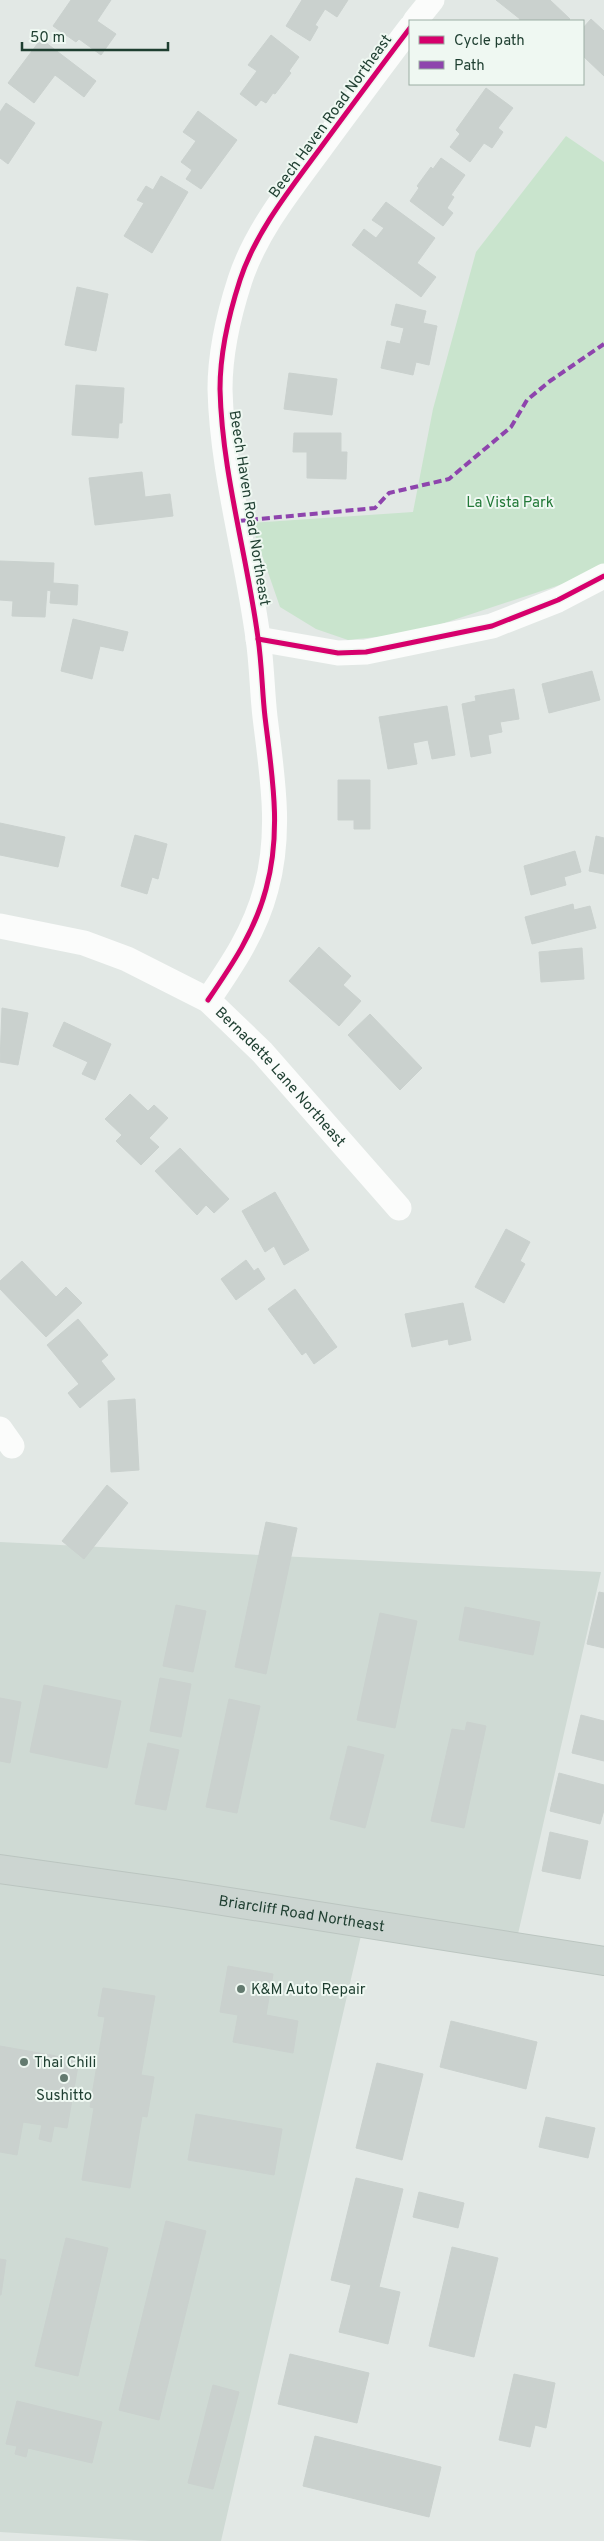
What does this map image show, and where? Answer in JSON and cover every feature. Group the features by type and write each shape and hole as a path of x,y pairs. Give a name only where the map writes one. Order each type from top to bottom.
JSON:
{"main road":[{"name":"Briarcliff Road Northeast","path":"0,1869 172,1893 604,1961"}],"street":[{"path":"417,20 432,0"},
{"name":"Beech Haven Road Northeast","path":"208,1000 240,954 256,922 273,856 276,820 258,639 227,456 220,390 221,365 234,305 249,258 273,214 409,29"},
{"path":"258,639 338,653 366,652 492,626 558,600 604,576"},
{"name":"Bernadette Lane Northeast","path":"0,926 84,943 120,956 208,1000 262,1052 399,1208"}],"shaded area":[{"path":"0,1542 601,1572 515,1947 363,1927 221,2541 151,2541 0,2532"}],"green space":[{"name":"La Vista Park","path":"566,136 604,162 604,567 590,575 414,633 348,640 316,629 280,607 251,523 413,512 433,409 476,252"}],"building":[{"path":"71,0 111,0 97,21 116,34 101,55 79,39 76,42 53,26"},
{"path":"302,0 348,0 337,17 325,9 315,25 318,27 310,41 286,26"},
{"path":"496,0 550,0 570,19 520,20"},
{"path":"591,19 604,31 604,76 584,57 584,27"},
{"path":"271,35 299,57 289,71 291,73 275,94 273,93 266,103 261,100 256,106 240,94 257,71 248,65"},
{"path":"41,39 96,81 84,97 55,75 34,103 8,83"},
{"path":"486,88 513,108 498,128 503,132 492,148 484,143 470,162 450,147 460,134 456,130"},
{"path":"6,103 35,123 8,164 0,158 0,112"},
{"path":"198,111 237,140 201,189 186,179 192,170 181,162 196,141 183,132"},
{"path":"441,158 465,175 451,195 454,197 447,208 453,213 443,226 410,201 419,188 417,186 431,167 433,169"},
{"path":"161,176 188,192 152,253 124,236 144,203 137,200 146,186 153,190"},
{"path":"386,202 435,238 417,263 436,277 421,297 352,245 364,229 376,238 384,228 372,220"},
{"path":"77,287 108,294 96,351 65,345"},
{"path":"396,304 426,311 423,323 437,326 429,365 416,362 413,375 381,368 387,341 400,344 404,328 391,325"},
{"path":"289,373 337,379 332,415 284,409"},
{"path":"76,385 124,388 122,423 119,423 118,438 72,435"},
{"path":"294,433 341,433 341,452 347,452 346,479 307,478 307,452 293,452"},
{"path":"142,472 145,497 170,494 173,516 95,525 89,478"},
{"path":"0,561 54,563 53,583 78,585 77,605 50,603 51,591 47,590 45,617 12,616 13,601 0,600"},
{"path":"73,619 128,632 123,651 100,646 92,679 61,671"},
{"path":"592,671 600,700 549,713 542,684"},
{"path":"514,689 519,719 500,722 502,732 488,735 491,753 471,757 462,704 476,701 475,696"},
{"path":"447,706 455,755 432,759 428,740 413,743 417,764 388,769 379,717"},
{"path":"338,780 370,780 370,829 354,829 354,820 338,820"},
{"path":"0,823 65,837 58,867 0,855"},
{"path":"135,835 167,844 158,879 152,877 147,894 121,886"},
{"path":"596,836 604,838 604,874 589,871"},
{"path":"575,851 581,872 564,877 566,885 531,895 524,866"},
{"path":"573,904 574,910 590,906 596,928 532,944 525,917"},
{"path":"319,947 351,976 343,985 361,1001 339,1026 289,981"},
{"path":"582,948 584,979 541,982 539,952"},
{"path":"2,1008 28,1013 18,1065 0,1062"},
{"path":"370,1014 422,1068 400,1090 348,1035"},
{"path":"64,1022 111,1044 95,1080 82,1074 88,1062 53,1046"},
{"path":"130,1094 148,1111 154,1105 168,1118 149,1138 159,1147 141,1165 116,1141 122,1135 105,1119"},
{"path":"180,1148 229,1199 214,1213 206,1205 197,1215 155,1171"},
{"path":"275,1192 309,1250 284,1265 274,1246 265,1252 242,1211"},
{"path":"506,1229 530,1242 520,1261 525,1264 504,1303 475,1287"},
{"path":"246,1260 254,1271 258,1268 265,1279 236,1300 221,1279"},
{"path":"22,1261 56,1297 66,1287 82,1303 46,1337 0,1289 0,1281"},
{"path":"295,1289 337,1347 314,1364 306,1352 302,1355 268,1309"},
{"path":"463,1303 471,1340 449,1345 448,1339 412,1347 405,1314"},
{"path":"78,1319 108,1355 101,1361 115,1379 80,1408 68,1393 79,1384 47,1345"},
{"path":"135,1399 139,1470 111,1472 108,1401"},
{"path":"107,1485 128,1503 84,1559 62,1541"},
{"path":"266,1522 297,1528 266,1674 235,1667"},
{"path":"599,1592 604,1593 604,1648 587,1644"},
{"path":"176,1605 206,1611 193,1672 163,1666"},
{"path":"465,1607 540,1622 533,1655 459,1640"},
{"path":"380,1613 417,1621 395,1728 357,1720"},
{"path":"160,1678 191,1684 181,1737 150,1731"},
{"path":"44,1685 121,1701 107,1768 30,1752"},
{"path":"0,1698 21,1702 10,1763 0,1761"},
{"path":"229,1699 260,1706 237,1813 206,1807"},
{"path":"581,1715 604,1721 604,1761 572,1753"},
{"path":"467,1722 486,1726 464,1828 431,1821 452,1729 465,1731"},
{"path":"148,1743 179,1750 166,1810 135,1804"},
{"path":"348,1746 384,1755 365,1828 330,1819"},
{"path":"559,1773 604,1785 604,1810 600,1824 550,1811"},
{"path":"550,1832 588,1841 580,1879 542,1871"},
{"path":"228,1966 273,1974 266,2015 298,2021 293,2053 233,2042 238,2015 220,2012"},
{"path":"103,1988 155,1996 141,2075 154,2077 147,2117 142,2116 130,2188 82,2180 94,2108 90,2107 105,2017 98,2016"},
{"path":"451,2021 537,2042 526,2089 440,2067"},
{"path":"0,2046 79,2060 67,2128 54,2126 51,2142 39,2139 42,2125 23,2122 17,2155 0,2152"},
{"path":"377,2063 423,2074 402,2160 356,2148"},
{"path":"196,2114 282,2129 274,2175 188,2160"},
{"path":"546,2117 595,2128 588,2158 539,2147"},
{"path":"356,2178 403,2189 379,2287 400,2292 388,2344 339,2332 351,2285 331,2280"},
{"path":"419,2192 464,2203 458,2228 413,2217"},
{"path":"166,2221 206,2231 159,2420 119,2410"},
{"path":"66,2238 108,2248 78,2376 35,2366"},
{"path":"452,2247 498,2258 474,2357 429,2346"},
{"path":"0,2259 6,2260 1,2295 0,2295"},
{"path":"290,2354 369,2373 357,2423 278,2404"},
{"path":"514,2374 555,2383 546,2428 535,2425 530,2447 499,2440"},
{"path":"213,2385 239,2392 213,2489 188,2483"},
{"path":"17,2401 102,2422 92,2463 28,2448 26,2457 15,2454 17,2446 6,2444"},
{"path":"315,2436 441,2467 429,2517 303,2486"}],"marked path":[{"path":"238,521 375,508 389,493 449,479 511,427 527,400 550,381 604,344"}],"cycle path":[{"path":"208,1000 226,974 256,919 271,867 275,824 273,782 259,648 225,452 220,375 226,334 232,306 246,263 263,230 294,184 409,29"},
{"path":"258,639 338,653 366,652 492,626 558,600 604,576"}],"place":[{"name":"K&M Auto Repair","path":"241,1989"},
{"name":"Thai Chili","path":"24,2062"},
{"name":"Sushitto","path":"64,2078"}]}
